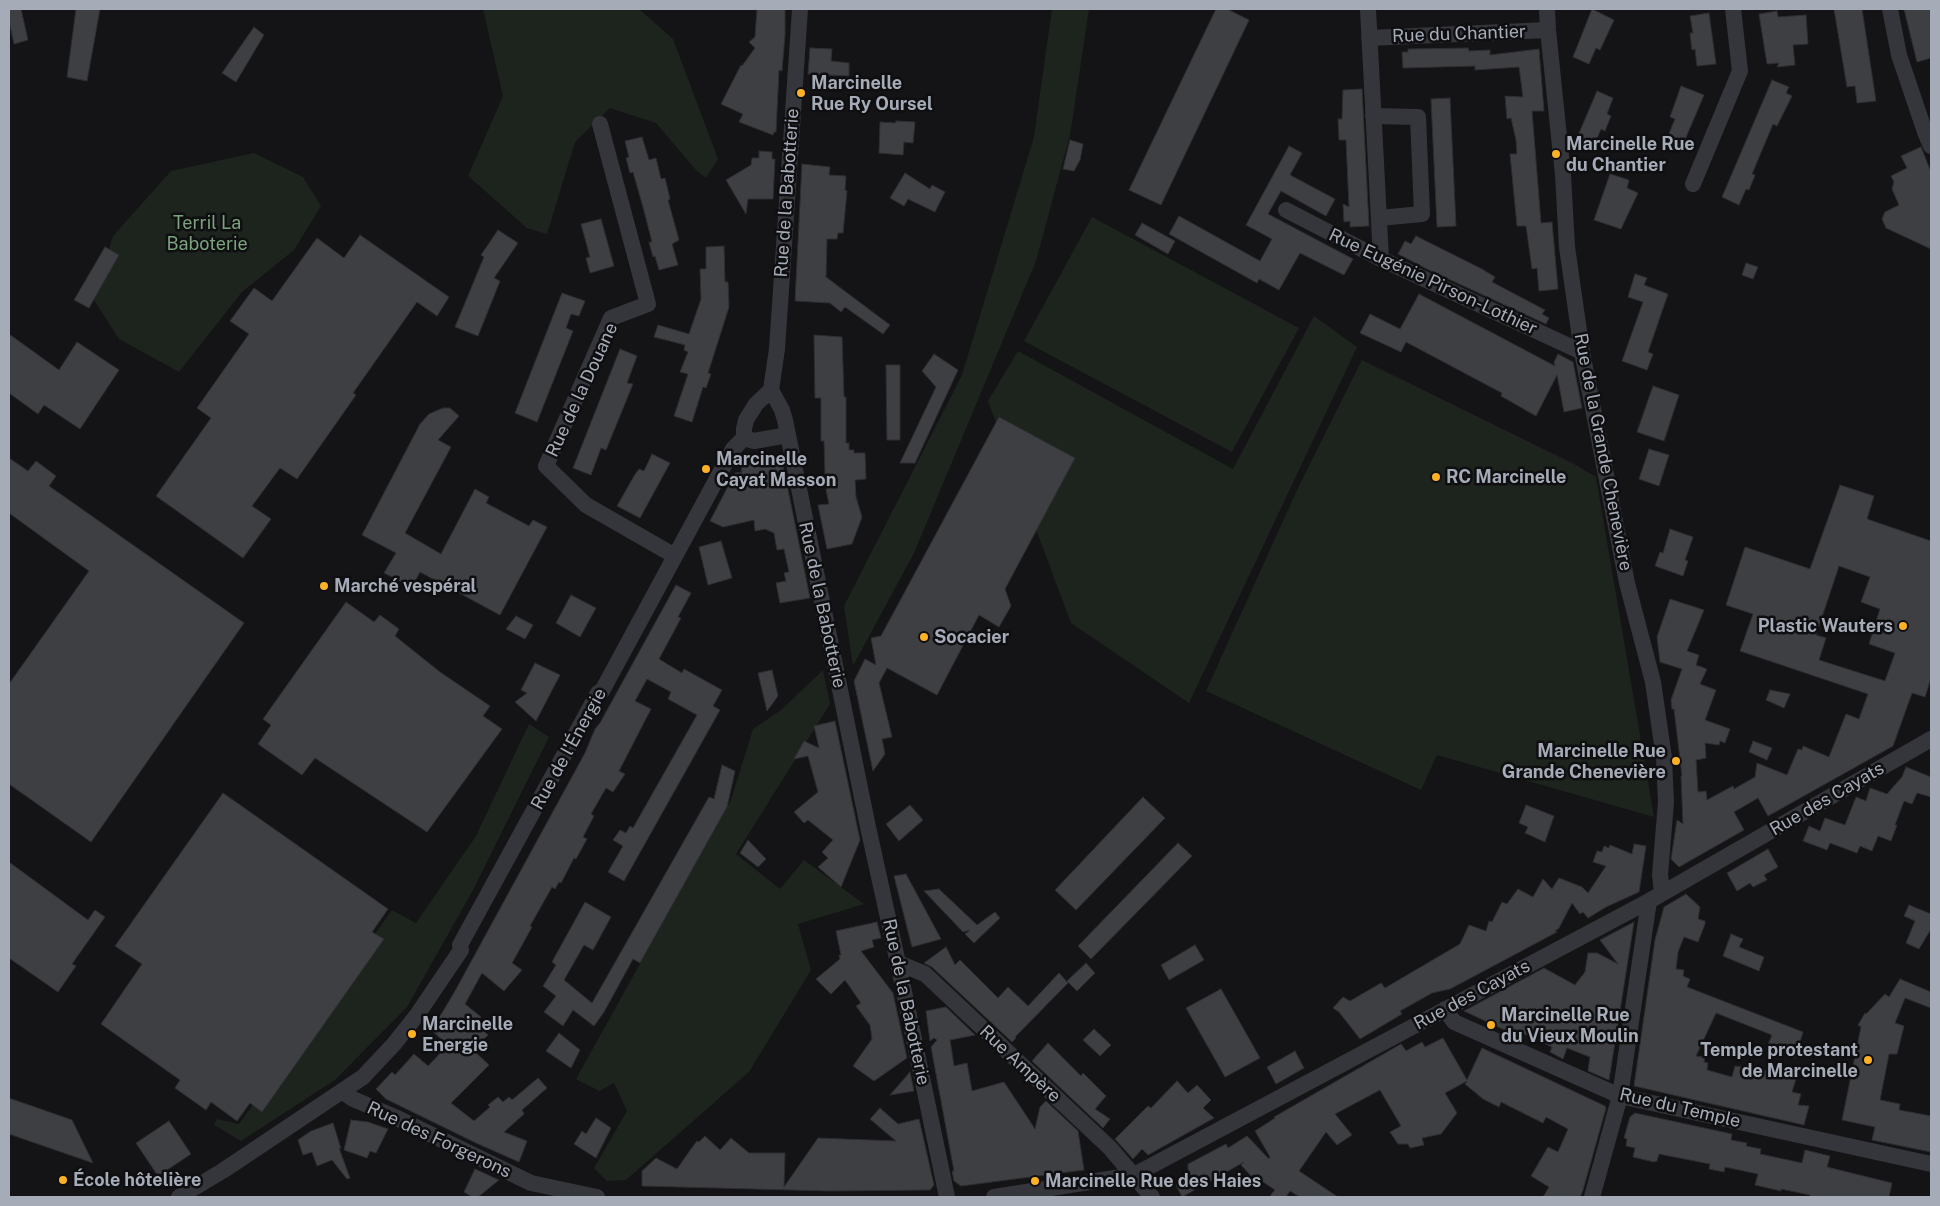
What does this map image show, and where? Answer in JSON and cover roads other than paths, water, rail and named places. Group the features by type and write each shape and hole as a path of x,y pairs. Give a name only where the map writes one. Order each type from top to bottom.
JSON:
{"street":[{"name":"Rue de la Babotterie","path":"800,9 778,330 771,390 782,410 788,435 868,827 947,1197"},
{"path":"1368,9 1381,259"},
{"name":"Rue de la Grande Chenevière","path":"1548,9 1548,30 1563,175 1567,247 1582,352 1627,583 1653,682 1665,766 1666,802 1660,875 1620,1096 1592,1197"},
{"path":"1693,184 1740,71 1733,9"},
{"path":"1890,9 1899,55 1931,146"},
{"name":"Rue du Chantier","path":"1369,38 1548,30"},
{"path":"1373,116 1418,117 1422,214 1379,218"},
{"name":"Rue de la Douane","path":"600,124 648,304 611,318 546,466 586,505 676,556"},
{"name":"Rue Eugénie Pirson-Lothier","path":"1286,210 1381,259 1582,352"},
{"name":"Rue de l'Énergie","path":"180,1197 363,1077 394,1044 417,1015 461,950 460,945 598,693 602,691 733,449 744,438 746,420 756,404 771,390"},
{"path":"744,438 754,441 788,435"},
{"name":"Rue des Cayats","path":"994,1197 1134,1175 1655,897 1931,739"},
{"name":"Rue Ampère","path":"898,962 925,974 1103,1142 1152,1197"},
{"name":"Rue du Temple","path":"1445,1009 1454,1022 1460,1026 1620,1096 1931,1164"},
{"name":"Rue des Forgerons","path":"342,1092 531,1184 597,1197"}],"place":[{"name":"Marcinelle Rue Ry Oursel","path":"801,93"},
{"name":"Marcinelle Rue du Chantier","path":"1556,154"},
{"name":"Marcinelle Cayat Masson","path":"706,469"},
{"name":"RC Marcinelle","path":"1436,477"},
{"name":"Marché vespéral","path":"324,586"},
{"name":"Plastic Wauters","path":"1903,626"},
{"name":"Socacier","path":"924,637"},
{"name":"Marcinelle Rue Grande Chenevière","path":"1676,761"},
{"name":"Marcinelle Rue du Vieux Moulin","path":"1491,1025"},
{"name":"Marcinelle Energie","path":"412,1034"},
{"name":"Temple protestant de Marcinelle","path":"1868,1060"},
{"name":"École hôtelière","path":"63,1180"},
{"name":"Marcinelle Rue des Haies","path":"1035,1181"}],"park label":[{"name":"Terril La Baboterie","path":"207,233"}]}
